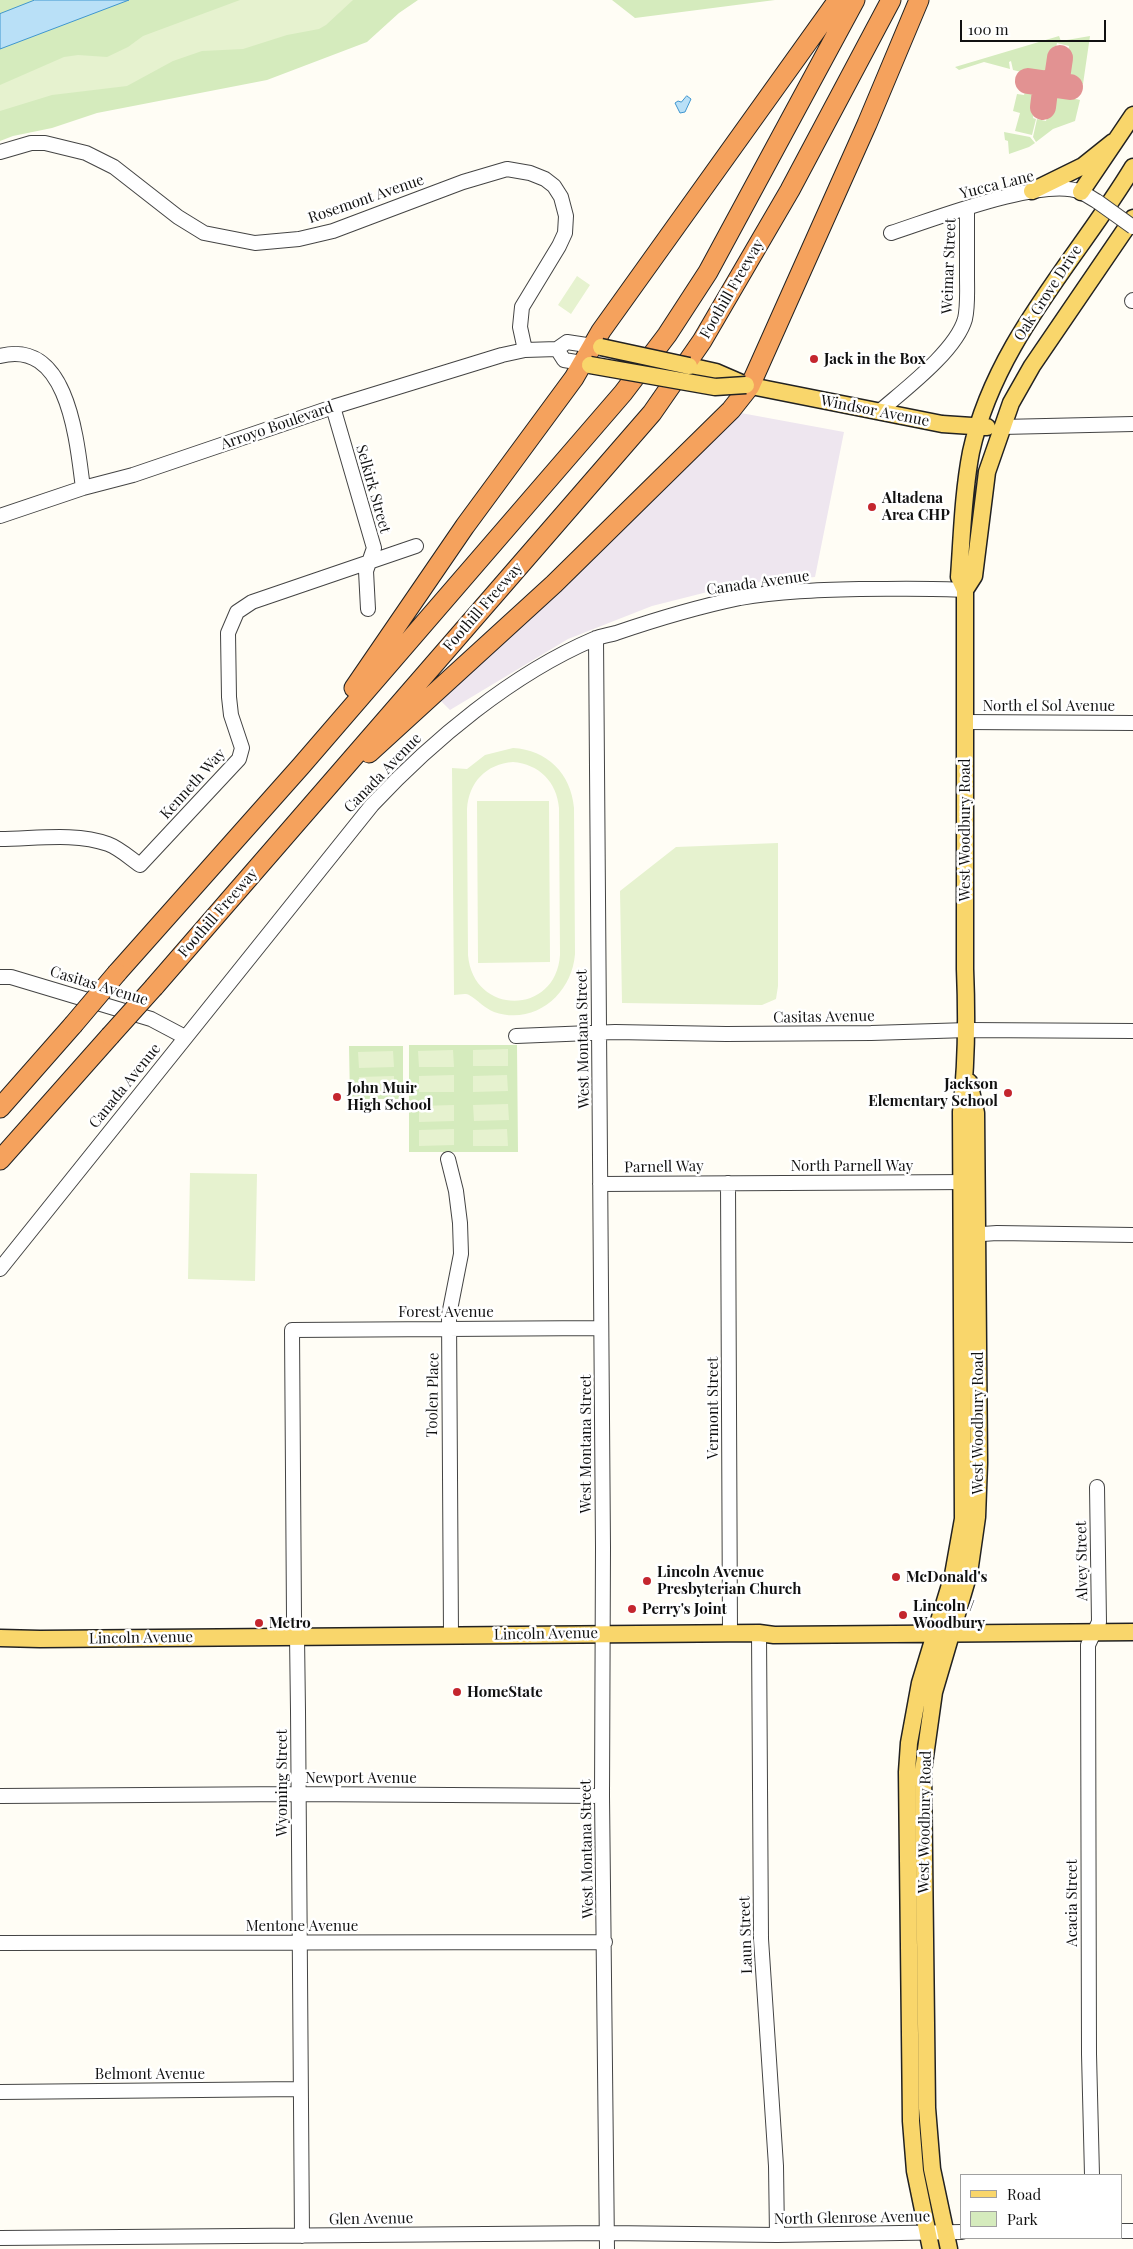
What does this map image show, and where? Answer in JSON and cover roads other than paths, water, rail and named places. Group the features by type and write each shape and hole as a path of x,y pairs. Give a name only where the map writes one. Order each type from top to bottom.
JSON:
{"highway":[{"path":"301,766 465,526 586,364 597,346 601,330 838,0"},
{"name":"Foothill Freeway","path":"3,1104 301,766 581,444 623,393 667,335 708,272 855,0"},
{"name":"Foothill Freeway","path":"0,1160 154,987 652,412 702,341 785,198 891,0"},
{"path":"310,805 429,700 554,584 731,410 748,386 870,116 919,0"}],"main road":[{"path":"1081,192 1133,114"},
{"path":"1032,190 1083,166 1113,142"},
{"name":"Oak Grove Drive","path":"979,427 1002,367 1018,339 1052,284 1133,166"},
{"name":"Oak Grove Drive","path":"1002,427 1011,403 1032,366 1133,218"},
{"name":"Arroyo Boulevard","path":"597,346 716,372 748,386"},
{"path":"586,364 715,387 748,386"},
{"name":"Windsor Avenue","path":"748,386 942,424 1002,427"},
{"name":"West Woodbury Road","path":"930,2249 915,2171 910,2120 907,1802 909,1744 914,1711 920,1683 953,1575 963,1519 969,1182 961,1112 968,1030 965,959 965,590 959,577 971,452 979,427"},
{"name":"West Woodbury Road","path":"965,590 974,576 987,472 1002,427"},
{"name":"West Woodbury Road","path":"952,2238 932,2168 927,2108 923,1772 934,1692 966,1585 977,1517 979,1463 969,1235"},
{"name":"Lincoln Avenue","path":"0,1638 603,1633 759,1633 774,1635 1133,1632"}],"street":[{"name":"Rosemont Avenue","path":"0,152 12,147 45,143 86,153 114,167 172,213 204,233 255,243 299,239 333,230 463,182 506,169 530,173 545,179 554,186 561,197 566,216 565,233 559,246 522,307 520,327 525,350"},
{"name":"Yucca Lane","path":"892,232 1032,190 1060,189 1081,192 1133,227"},
{"name":"Weimar Street","path":"880,411 926,371 948,348 958,334 964,320 967,302 967,208"},
{"name":"Arroyo Boulevard","path":"0,516 83,488 141,472 333,407 484,361 525,350 557,349 567,342 597,346"},
{"path":"557,349 564,360 586,364"},
{"path":"0,356 21,353 32,356 40,361 59,384 72,421 83,488"},
{"name":"Selkirk Street","path":"333,407 374,548 372,560 366,571 368,609"},
{"path":"1002,427 1133,424"},
{"name":"Kenneth Way","path":"0,839 78,838 94,840 109,844 140,865 239,759 242,748 231,715 229,697 228,633 237,612 252,602 416,546"},
{"name":"Canada Avenue","path":"0,1269 355,826 405,770 433,744 499,694 565,653 596,638 677,612 741,598 792,592 935,588 965,590"},
{"name":"West Montana Street","path":"596,638 603,1633 602,1796 607,2249"},
{"name":"North el Sol Avenue","path":"965,722 1133,723"},
{"name":"Casitas Avenue","path":"0,977 11,978 151,1019 185,1038"},
{"name":"Casitas Avenue","path":"516,1036 599,1033 862,1034 968,1030 1133,1031"},
{"name":"Toolen Place","path":"448,1158 456,1191 460,1223 460,1254 449,1315 452,1635"},
{"name":"North Parnell Way","path":"728,1183 969,1182"},
{"name":"Parnell Way","path":"600,1184 728,1183"},
{"name":"Vermont Street","path":"728,1183 730,1633"},
{"path":"969,1235 1133,1235"},
{"name":"Forest Avenue","path":"292,1330 601,1328"},
{"name":"Wyoming Street","path":"292,1330 294,1618 297,1636 302,2236"},
{"name":"Alvey Street","path":"1093,1633 1099,1622 1097,1487"},
{"name":"Laun Street","path":"759,1633 761,1939 776,2166 777,2235"},
{"name":"Acacia Street","path":"1092,2174 1088,2054 1088,1645 1093,1633"},
{"name":"Newport Avenue","path":"0,1796 298,1794 602,1796"},
{"name":"Mentone Avenue","path":"0,1943 605,1942"},
{"name":"Belmont Avenue","path":"0,2092 300,2089"},
{"name":"Glen Avenue","path":"0,2238 184,2243 302,2236 607,2233 743,2235"},
{"name":"North Glenrose Avenue","path":"743,2235 926,2233 952,2238"}],"water":[{"path":"35,0 129,0 0,49 0,14"},
{"path":"687,96 691,99 685,112 680,113 675,103 681,102"}],"place":[{"name":"Jack in the Box","path":"814,359"},
{"name":"Altadena Area CHP","path":"872,507"},
{"name":"Jackson Elementary School","path":"1008,1093"},
{"name":"John Muir High School","path":"337,1097"},
{"name":"McDonald's","path":"896,1577"},
{"name":"Lincoln Avenue Presbyterian Church","path":"647,1581"},
{"name":"Perry's Joint","path":"632,1609"},
{"name":"Lincoln / Woodbury","path":"903,1615"},
{"name":"Metro","path":"259,1623"},
{"name":"HomeState","path":"457,1692"}]}
